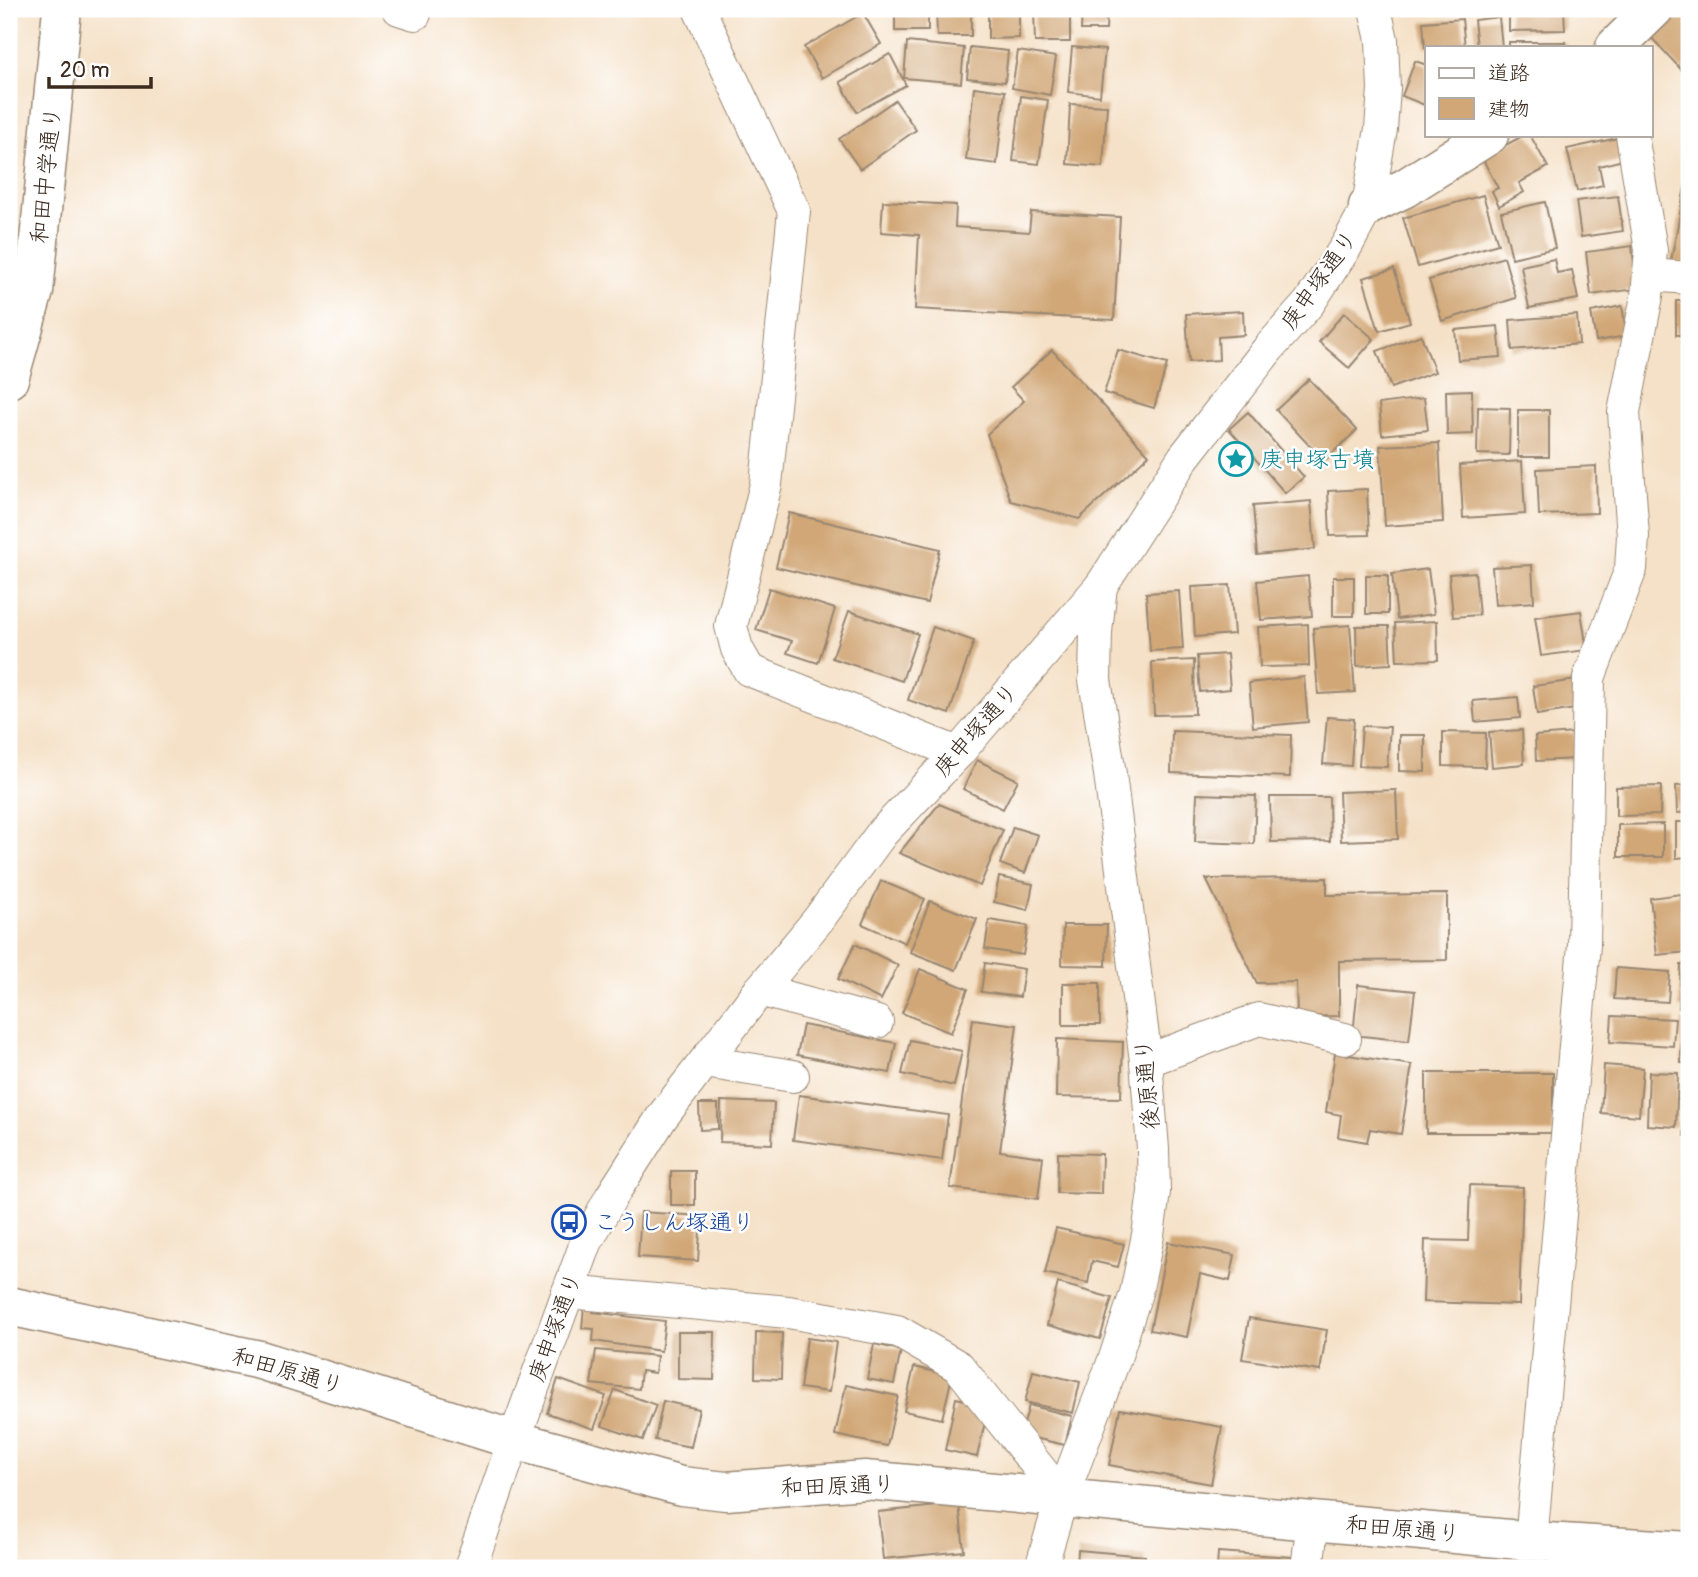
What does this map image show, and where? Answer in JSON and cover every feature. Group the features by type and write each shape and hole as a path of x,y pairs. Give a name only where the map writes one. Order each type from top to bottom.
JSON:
{"street":[{"name":"和田中学通り","path":"9,379 34,291 62,9"},
{"path":"699,9 794,211 766,484 731,626 737,649 749,670 958,753"},
{"name":"庚申塚通り","path":"470,1568 586,1243 611,1197 662,1117 818,920 882,833 958,753 1101,586 1184,457 1269,348 1309,303 1347,245 1368,206 1381,129 1384,89 1381,40 1375,9"},
{"path":"1617,46 1654,9"},
{"path":"1368,206 1405,188 1487,136"},
{"path":"1553,1551 1584,945 1589,678 1631,569 1633,536 1624,412 1647,296 1651,250 1632,136"},
{"path":"1649,275 1689,278"},
{"name":"後原通り","path":"1041,1568 1062,1497 1116,1355 1136,1293 1154,1192 1146,1061 1123,873 1095,680 1101,586"},
{"path":"760,990 877,1022"},
{"path":"1146,1061 1259,1019 1345,1039"},
{"path":"705,1062 793,1076"},
{"path":"568,1292 788,1312 897,1331 958,1367 1062,1497"},
{"name":"和田原通り","path":"9,1306 261,1360 514,1440 681,1486 726,1491 865,1480 1313,1521 1553,1551 1689,1551"},
{"path":"1307,1568 1313,1521"}],"building":[{"path":"895,9 928,9 928,31 895,31"},
{"path":"936,9 971,9 971,36 937,36"},
{"path":"988,9 1019,9 1019,38 988,39"},
{"path":"1034,9 1070,9 1070,42 1035,42"},
{"path":"1082,9 1107,9 1106,30 1081,30"},
{"path":"1509,9 1564,9 1565,30 1509,31"},
{"path":"1676,9 1689,9 1689,78 1648,34"},
{"path":"863,13 881,44 822,78 804,47"},
{"path":"1499,17 1502,46 1477,46 1474,20"},
{"path":"1462,19 1465,46 1425,47 1423,22"},
{"path":"907,42 964,48 961,83 904,78"},
{"path":"1509,42 1565,42 1565,46 1509,46"},
{"path":"970,47 1008,51 1005,82 967,78"},
{"path":"1072,47 1105,50 1100,96 1068,92"},
{"path":"1018,51 1056,57 1050,95 1012,88"},
{"path":"890,54 906,85 857,112 840,82"},
{"path":"1415,61 1425,64 1425,105 1402,96"},
{"path":"974,87 1005,91 997,164 966,160"},
{"path":"1021,96 1048,100 1039,164 1013,161"},
{"path":"895,100 916,130 860,169 839,139"},
{"path":"1070,104 1107,106 1103,167 1067,164"},
{"path":"1522,136 1531,136 1548,167 1519,183 1524,192 1499,206 1492,191 1498,188 1482,158"},
{"path":"1618,138 1623,160 1599,166 1603,185 1577,191 1567,149"},
{"path":"1689,171 1689,264 1671,261"},
{"path":"1483,195 1498,244 1418,267 1403,218"},
{"path":"1618,196 1623,231 1581,237 1576,201"},
{"path":"883,201 956,205 955,227 1029,232 1031,212 1120,217 1114,320 915,309 919,235 881,232"},
{"path":"1545,202 1555,248 1512,258 1501,212"},
{"path":"1632,246 1637,289 1591,295 1586,252"},
{"path":"1504,257 1516,298 1442,321 1429,280"},
{"path":"1554,259 1557,273 1572,270 1578,299 1529,308 1521,266"},
{"path":"1394,269 1410,322 1379,331 1363,278"},
{"path":"1676,301 1689,301 1689,335 1676,335"},
{"path":"1622,306 1627,336 1596,341 1591,312"},
{"path":"1243,311 1244,335 1218,337 1219,360 1189,362 1186,314"},
{"path":"1344,313 1374,339 1349,368 1319,342"},
{"path":"1577,315 1579,344 1512,350 1510,320"},
{"path":"1498,326 1501,357 1458,360 1455,330"},
{"path":"1421,335 1435,372 1391,388 1377,351"},
{"path":"1052,350 1149,455 1079,519 1011,501 987,434 1024,401 1011,387"},
{"path":"1118,350 1167,364 1154,408 1104,393"},
{"path":"1309,379 1357,430 1324,461 1276,410"},
{"path":"1472,390 1473,434 1447,435 1446,391"},
{"path":"1424,398 1428,430 1382,435 1379,404"},
{"path":"1478,407 1510,408 1509,455 1477,454"},
{"path":"1518,410 1549,410 1549,457 1518,457"},
{"path":"1248,412 1304,477 1285,493 1229,429"},
{"path":"1439,443 1443,522 1385,526 1380,446"},
{"path":"1522,461 1525,514 1463,518 1460,465"},
{"path":"1596,466 1597,513 1539,515 1537,469"},
{"path":"1367,489 1369,535 1330,536 1328,491"},
{"path":"1311,501 1315,549 1257,555 1253,506"},
{"path":"789,513 940,549 927,603 776,567"},
{"path":"1532,565 1534,602 1495,605 1492,567"},
{"path":"1428,569 1434,614 1397,619 1392,574"},
{"path":"1475,572 1479,615 1453,617 1449,574"},
{"path":"1366,575 1388,575 1388,614 1366,614"},
{"path":"1308,576 1312,616 1261,620 1257,581"},
{"path":"1333,577 1354,577 1354,616 1333,616"},
{"path":"1230,585 1234,634 1195,637 1192,587"},
{"path":"769,588 835,609 818,663 787,653 792,641 756,630"},
{"path":"1179,591 1183,649 1150,651 1146,593"},
{"path":"849,611 918,634 902,681 832,658"},
{"path":"1581,611 1587,650 1541,656 1535,617"},
{"path":"1437,621 1438,660 1397,661 1395,623"},
{"path":"1308,624 1309,666 1260,667 1258,627"},
{"path":"1350,625 1355,692 1318,694 1313,628"},
{"path":"1356,626 1389,626 1391,664 1357,666"},
{"path":"933,627 974,641 949,714 908,700"},
{"path":"1227,654 1230,689 1200,692 1197,656"},
{"path":"1194,660 1195,714 1154,715 1152,662"},
{"path":"1304,677 1308,722 1253,727 1249,683"},
{"path":"1577,680 1581,708 1537,715 1533,686"},
{"path":"1518,697 1520,718 1475,722 1473,701"},
{"path":"1327,717 1354,719 1351,766 1323,764"},
{"path":"1362,726 1390,727 1387,767 1359,766"},
{"path":"1522,730 1524,764 1492,767 1489,732"},
{"path":"1172,731 1291,735 1290,777 1171,773"},
{"path":"1443,732 1486,733 1485,767 1443,766"},
{"path":"1574,733 1576,759 1536,761 1535,736"},
{"path":"1399,735 1425,735 1425,772 1399,771"},
{"path":"977,760 1018,780 1003,809 963,789"},
{"path":"1689,785 1689,812 1677,813 1676,786"},
{"path":"1661,786 1660,815 1616,816 1616,787"},
{"path":"1396,790 1398,839 1341,841 1339,792"},
{"path":"1197,794 1256,796 1254,844 1195,842"},
{"path":"1270,797 1329,797 1330,841 1271,842"},
{"path":"939,804 1003,830 980,886 899,853"},
{"path":"1676,822 1689,822 1689,857 1676,858"},
{"path":"1663,824 1663,857 1618,857 1618,825"},
{"path":"1013,827 1038,835 1025,873 1000,864"},
{"path":"999,877 1033,884 1028,910 994,902"},
{"path":"1327,878 1327,895 1447,894 1447,960 1339,961 1339,1016 1297,1017 1296,982 1257,983 1206,879"},
{"path":"881,881 925,899 905,943 862,924"},
{"path":"1681,894 1688,952 1657,955 1650,898"},
{"path":"930,901 977,919 956,970 910,952"},
{"path":"989,920 1028,926 1023,955 985,949"},
{"path":"1063,925 1107,925 1106,966 1062,965"},
{"path":"855,944 898,965 881,1000 838,979"},
{"path":"985,963 1024,969 1020,997 981,992"},
{"path":"1681,965 1689,965 1689,1008 1679,1008"},
{"path":"1616,968 1670,972 1668,1002 1614,999"},
{"path":"920,969 968,989 951,1033 902,1013"},
{"path":"1063,983 1100,983 1100,1025 1063,1025"},
{"path":"1358,985 1415,991 1409,1041 1353,1035"},
{"path":"1612,1016 1675,1019 1673,1046 1610,1042"},
{"path":"973,1019 1017,1025 1000,1151 1043,1157 1038,1199 950,1188"},
{"path":"1682,1021 1689,1021 1689,1063 1681,1063"},
{"path":"803,1025 896,1043 890,1073 797,1055"},
{"path":"1057,1039 1123,1042 1121,1098 1056,1097"},
{"path":"910,1040 962,1051 954,1086 902,1074"},
{"path":"1335,1053 1412,1065 1401,1134 1370,1129 1367,1142 1338,1137 1341,1115 1326,1112"},
{"path":"1604,1065 1643,1068 1639,1116 1601,1113"},
{"path":"1649,1072 1678,1073 1676,1127 1647,1125"},
{"path":"1426,1073 1553,1073 1553,1133 1426,1133"},
{"path":"1685,1076 1689,1076 1689,1136 1684,1136"},
{"path":"799,1095 948,1115 942,1160 793,1140"},
{"path":"721,1101 774,1103 772,1144 720,1142"},
{"path":"699,1104 718,1104 718,1129 700,1130"},
{"path":"1058,1153 1102,1154 1101,1194 1057,1193"},
{"path":"671,1171 695,1171 695,1205 671,1205"},
{"path":"1470,1185 1523,1187 1519,1305 1423,1302 1425,1240 1468,1241"},
{"path":"641,1212 701,1216 698,1261 638,1257"},
{"path":"1056,1228 1124,1244 1118,1267 1092,1261 1088,1283 1045,1273"},
{"path":"1168,1242 1235,1255 1230,1281 1200,1274 1187,1337 1150,1330"},
{"path":"1058,1283 1112,1298 1100,1339 1047,1325"},
{"path":"584,1307 593,1308 593,1312 665,1321 661,1351 593,1341 594,1329 582,1328"},
{"path":"1249,1318 1327,1330 1320,1371 1242,1359"},
{"path":"678,1332 715,1332 714,1380 678,1379"},
{"path":"756,1332 782,1333 781,1379 755,1378"},
{"path":"807,1338 836,1342 829,1392 800,1388"},
{"path":"874,1344 901,1350 894,1384 867,1379"},
{"path":"596,1350 657,1356 655,1373 641,1371 639,1389 591,1384"},
{"path":"914,1367 952,1376 942,1419 904,1411"},
{"path":"1033,1371 1080,1382 1073,1413 1025,1402"},
{"path":"558,1379 606,1396 594,1429 547,1413"},
{"path":"846,1385 898,1396 887,1446 835,1435"},
{"path":"615,1390 656,1405 643,1440 602,1426"},
{"path":"956,1398 969,1401 985,1422 977,1457 945,1450"},
{"path":"663,1401 699,1409 691,1447 655,1440"},
{"path":"1029,1405 1072,1416 1065,1445 1021,1435"},
{"path":"1120,1409 1222,1427 1211,1484 1109,1465"},
{"path":"959,1504 964,1551 883,1559 878,1512"},
{"path":"1078,1550 1145,1556 1144,1568 1077,1568"},
{"path":"1218,1552 1292,1557 1291,1568 1217,1568"}],"place":[{"name":"庚申塚古墳","path":"1236,459"},
{"name":"こうしん塚通り","path":"569,1222"}]}
